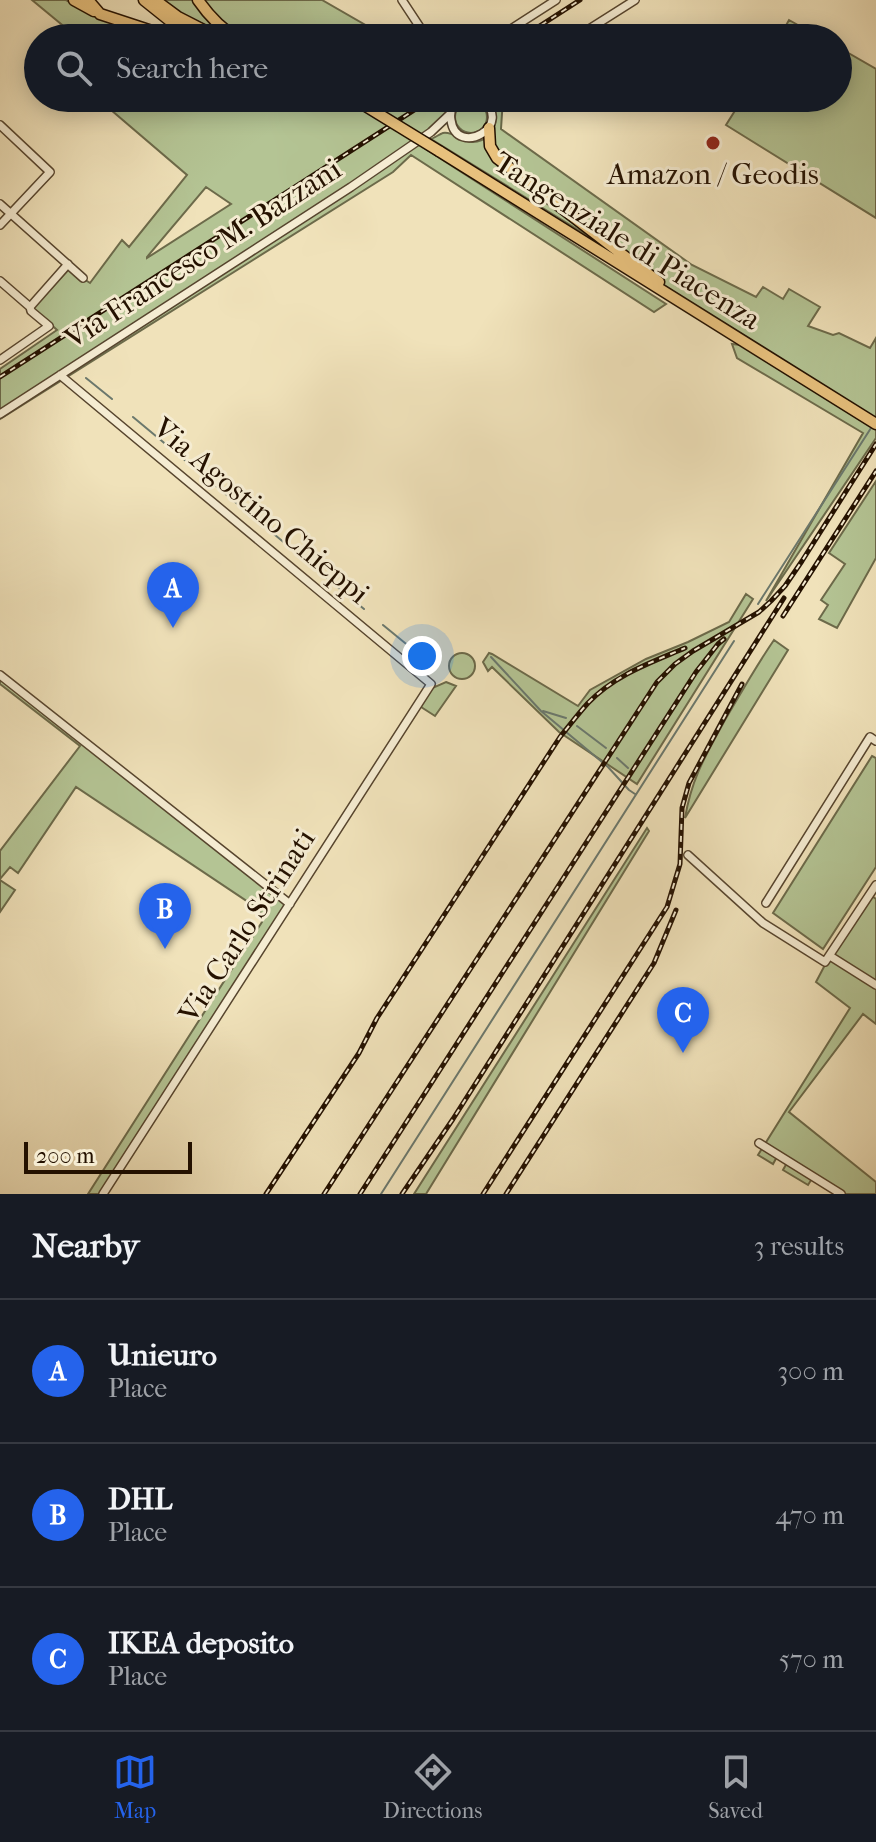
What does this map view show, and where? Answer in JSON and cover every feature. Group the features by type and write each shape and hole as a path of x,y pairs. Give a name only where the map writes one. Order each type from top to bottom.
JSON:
{"highway":[{"path":"74,0 100,14 130,24"},
{"path":"88,0 100,14"},
{"path":"144,0 153,9 186,24"},
{"path":"155,0 181,24"},
{"path":"198,0 217,24"},
{"name":"Tangenziale di Piacenza","path":"375,112 876,424"},
{"path":"489,128 490,146 497,158 636,265 687,299 704,317"}],"street":[{"path":"402,0 418,24"},
{"path":"519,24 556,0"},
{"path":"597,24 635,0"},
{"path":"431,132 442,130 474,138 489,128 491,112"},
{"path":"450,114 456,132"},
{"name":"Via Francesco M. Bazzani","path":"0,414 351,187 431,132 450,114"},
{"path":"0,125 50,172 0,225"},
{"path":"0,204 83,278"},
{"path":"30,307 68,264"},
{"path":"0,281 49,326 2,356"},
{"name":"Via Agostino Chieppi","path":"60,375 431,684"},
{"path":"0,675 290,904"},
{"name":"Via Carlo Strinati","path":"103,1194 431,684"},
{"path":"766,903 870,737 876,741"},
{"path":"688,855 763,923 825,962 873,894 876,885"},
{"path":"830,956 876,985"},
{"path":"759,1143 841,1194"}],"green space":[{"path":"32,0 66,0 119,24 61,24"},
{"path":"162,0 322,0 364,24 203,24 169,8"},
{"path":"852,55 876,69 876,218 726,125 734,112 852,112"},
{"path":"113,112 446,112 421,146 666,304 654,312 411,155 393,172 0,419 0,369 57,330 33,308 69,269 90,283 122,240 129,247 187,175","holes":["206,187 231,204 147,258"]},
{"path":"456,112 486,112 486,123 477,132 465,132 456,123"},
{"path":"495,112 502,112 501,129 692,265 756,297 763,287 783,299 789,289 820,307 808,326 833,335 839,333 870,348 876,338 876,438 766,601 863,433 737,358 732,344 758,347 601,244 431,139 443,133 469,142 481,140 488,137 496,118"},
{"path":"876,481 876,558 837,628 819,619 828,605 821,600 845,564 829,553"},
{"path":"746,594 753,599 637,784 559,732 492,667 488,671 483,662 489,653 492,654 578,706 590,690 646,659 729,622"},
{"path":"774,640 788,650 685,818 696,778 706,756"},
{"path":"462,653 472,656 475,666 472,676 462,679 452,676 449,666 452,656"},
{"path":"0,675 291,904 103,1194 88,1194 262,922 260,910 76,787 18,873 10,867 0,879 0,851 80,746 0,684"},
{"path":"446,682 456,686 435,716 418,705 430,689"},
{"path":"872,756 876,758 876,867 823,949 773,913"},
{"path":"647,828 649,831 426,1194 414,1194"},
{"path":"0,880 15,890 0,912"},
{"path":"869,894 876,899 876,1024 863,1014 789,1112 876,1182 876,1194 841,1194 813,1177 808,1185 783,1170 788,1161 778,1155 773,1164 758,1155 850,1008 816,982"}],"waterway":[{"path":"86,378 112,399"},
{"path":"133,417 364,609"},
{"path":"758,604 871,428"},
{"path":"383,625 416,652"},
{"path":"381,1194 734,641"},
{"path":"491,657 541,711 635,794"},
{"path":"543,711 566,718"},
{"path":"577,726 606,748"},
{"path":"617,758 628,768"}],"railway":[{"path":"543,24 580,0"},
{"path":"0,377 411,112"},
{"path":"324,1194 657,682 693,651 759,612 785,586 876,444"},
{"path":"783,616 876,471"},
{"path":"402,1194 453,1119 784,598"},
{"path":"360,1194 696,672 724,639"},
{"path":"266,1194 560,737 598,693 634,671 685,648"},
{"path":"483,1194 667,907 680,864 682,808 689,783 742,684"},
{"path":"506,1194 654,963 676,910"}],"place":[{"name":"Amazon / Geodis","path":"713,143"},
{"name":"Unieuro","path":"173,628"},
{"name":"DHL","path":"165,949"},
{"name":"IKEA deposito","path":"683,1053"}]}
